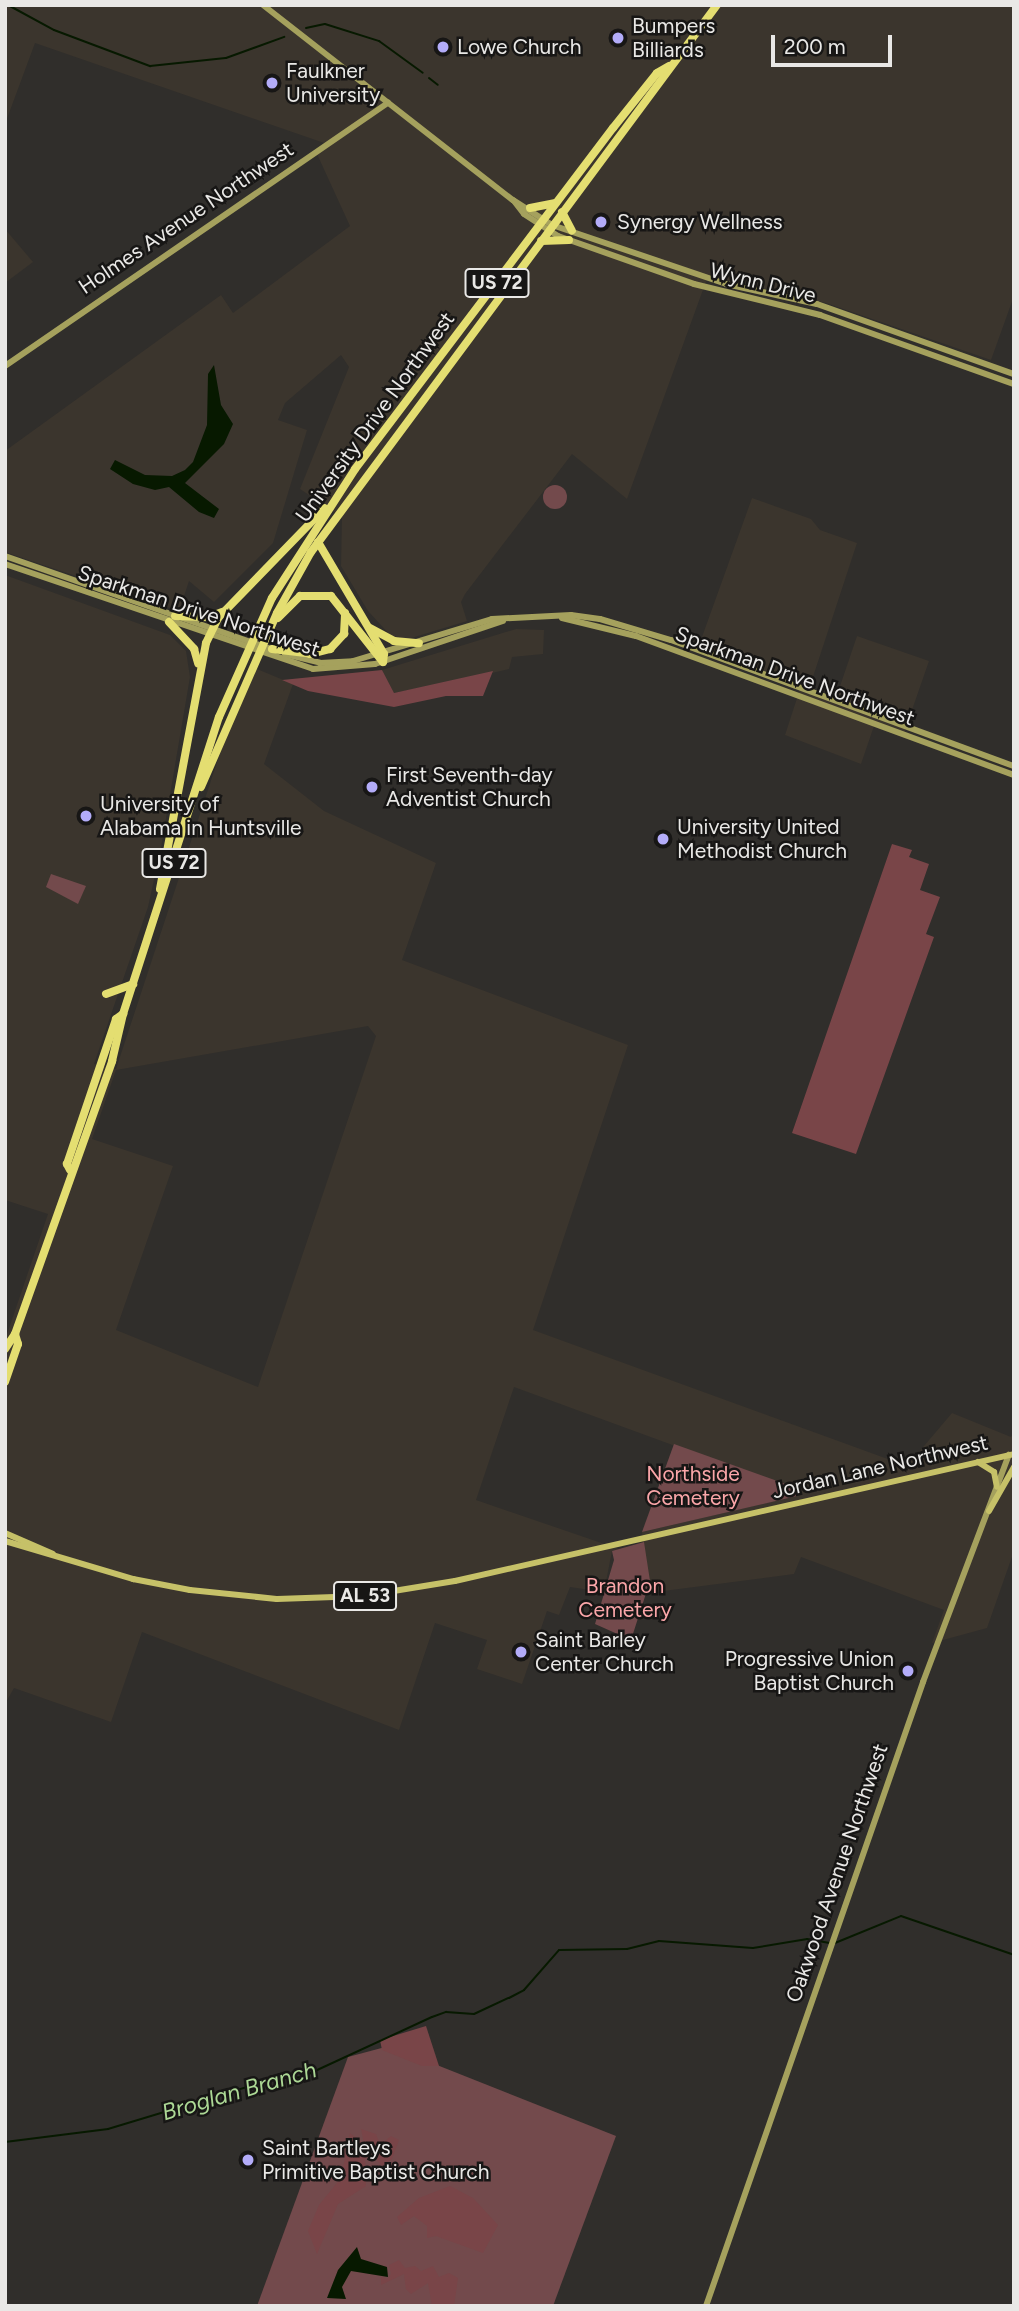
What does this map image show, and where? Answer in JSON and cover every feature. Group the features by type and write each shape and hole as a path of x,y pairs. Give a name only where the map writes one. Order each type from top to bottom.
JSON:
{"highway":[{"name":"University Drive Northwest","path":"198,792 271,626 318,542 669,66 717,5"},
{"name":"University Drive Northwest","path":"5,1349 15,1334 70,1170 75,1167 95,1112 95,1082 116,1019 122,1014 133,984 198,792 227,696 260,625 330,504 542,221 657,73 669,66"},
{"path":"530,208 556,203"},
{"path":"541,241 570,236 562,212"},
{"path":"148,938 176,814 199,669 213,632 225,611 330,504"},
{"path":"318,542 369,627 381,657"},
{"path":"271,626 292,601 309,593 331,596 381,657"},
{"path":"272,649 310,654 330,649 344,634 345,610"},
{"path":"172,619 209,617 225,611"},
{"path":"172,619 194,649 199,669"},
{"path":"369,627 394,641 419,643"},
{"name":"US 72","path":"217,752 214,744 227,696"},
{"path":"106,994 133,984"},
{"name":"University Drive Northwest","path":"70,1170 67,1164 124,1022 122,1014"},
{"name":"University Drive Northwest","path":"5,1382 18,1344 15,1334"}],"main road":[{"name":"Jordan Lane Northwest","path":"5,1541 133,1579 190,1590 277,1599 363,1596 456,1581 1011,1455"},
{"path":"978,1462 994,1472 997,1487"},
{"path":"989,1511 1014,1467"},
{"name":"Jordan Lane Northwest","path":"5,1533 54,1555"}],"street":[{"path":"263,5 513,200 530,208 542,221"},
{"name":"Holmes Avenue Northwest","path":"5,366 388,103"},
{"name":"Wynn Drive","path":"513,200 550,228 694,284 820,315 1014,384"},
{"name":"Wynn Drive","path":"570,236 726,284 817,304 1014,374"},
{"name":"Sparkman Drive Northwest","path":"5,556 172,619"},
{"name":"Sparkman Drive Northwest","path":"5,564 213,632 320,663 381,657 492,619 503,621 562,618 571,615 632,627 1014,766"},
{"name":"Sparkman Drive Northwest","path":"562,618 636,636 1014,775"},
{"name":"Sparkman Drive Northwest","path":"213,632 313,669 333,671 503,621"},
{"name":"Oakwood Avenue Northwest","path":"706,2306 833,1937 1011,1455"}],"shaded area":[{"path":"5,5 1014,5 1014,296 991,360 826,303 708,276 627,499 572,454 465,594 461,602 467,621 408,639 391,636 368,611 341,566 342,517 300,489 349,367 341,355 285,403 278,420 307,430 273,543 214,602 189,581 179,611 5,552 5,451 221,295 233,313 350,226 317,154 330,145 35,43 5,124"},
{"path":"5,229 33,262 5,283"},
{"path":"214,365 221,405 233,424 224,444 185,483 219,509 214,518 199,512 169,487 155,490 133,484 110,469 115,460 145,475 172,476 185,470 193,462 207,425 208,374"},
{"path":"752,498 811,519 820,530 857,543 809,689 836,698 857,636 929,661 903,736 874,726 861,764 785,735 801,686 698,648"},
{"path":"5,575 170,635 186,651 190,677 161,848 148,907 94,1064 116,1069 223,744 257,669 293,684 264,764 324,811 436,863 402,960 628,1045 533,1330 907,1466 952,1413 1011,1437 1014,1431 1014,1551 987,1628 932,1643 944,1610 801,1557 794,1574 648,1593 642,1532 796,1496 798,1491 514,1387 476,1500 619,1549 612,1551 604,1592 570,1587 559,1615 547,1611 522,1684 477,1669 487,1640 435,1623 399,1730 142,1632 111,1722 14,1688 5,1704 5,1340 48,1214 5,1200","holes":["368,1026 376,1036 258,1387 116,1330 173,1166 92,1139 116,1070"]},
{"path":"516,629 544,630 543,654 512,657 509,669 394,693 386,684 382,670"},
{"path":"382,670 394,693 493,671 483,696 446,696 394,707 308,691 282,680"},
{"path":"892,844 912,850 909,857 929,864 920,890 940,897 926,934 934,937 856,1154 792,1133"},
{"path":"426,2026 439,2066 422,2066 382,2050 380,2040"},
{"path":"361,2129 376,2134 380,2145 391,2136 399,2140 392,2159 382,2166 370,2152 365,2153 366,2186 338,2204 317,2254 308,2231 319,2205 341,2178 350,2133 364,2144"},
{"path":"450,2186 473,2198 498,2225 483,2253 436,2236 427,2238 427,2226 414,2216 401,2225 397,2217 419,2198"},
{"path":"357,2247 361,2259 387,2267 388,2277 351,2271 342,2287 346,2299 327,2298 338,2270"},
{"path":"399,2260 405,2268 415,2266 421,2271 433,2266 439,2277 449,2273 458,2278 454,2306 432,2306 428,2283 411,2294 406,2289 404,2274 381,2285 381,2277 387,2279 391,2274 389,2265"}],"green space":[{"path":"555,485 566,492 567,497 560,508 555,509 544,502 543,497 550,486"},
{"path":"51,874 86,886 78,904 46,887"},
{"name":"Northside Cemetery","path":"674,1444 794,1487 797,1496 642,1532"},
{"name":"Brandon Cemetery","path":"644,1542 650,1581 631,1640 595,1624 614,1560 612,1551"},
{"path":"389,2046 616,2136 553,2306 257,2306 348,2057"}],"waterway":[{"path":"8,5 54,30 150,66 226,58 284,37"},
{"path":"306,28 325,24 379,41 423,73"},
{"path":"429,78 438,85"},
{"name":"Broglan Branch","path":"835,1943 901,1916 1014,1955"},
{"name":"Broglan Branch","path":"5,2142 108,2129 277,2078 302,2077 432,2017 446,2012 474,2014 509,1998 524,1990 559,1950 627,1949 659,1941 753,1948 807,1939 830,1943"}],"place":[{"name":"Bumpers Billiards","path":"618,38"},
{"name":"Lowe Church","path":"443,47"},
{"name":"Faulkner University","path":"272,83"},
{"name":"Synergy Wellness","path":"601,222"},
{"name":"First Seventh-day Adventist Church","path":"372,787"},
{"name":"University of Alabama in Huntsville","path":"86,816"},
{"name":"University United Methodist Church","path":"663,839"},
{"name":"Saint Barley Center Church","path":"521,1652"},
{"name":"Progressive Union Baptist Church","path":"908,1671"},
{"name":"Saint Bartleys Primitive Baptist Church","path":"248,2160"}]}
